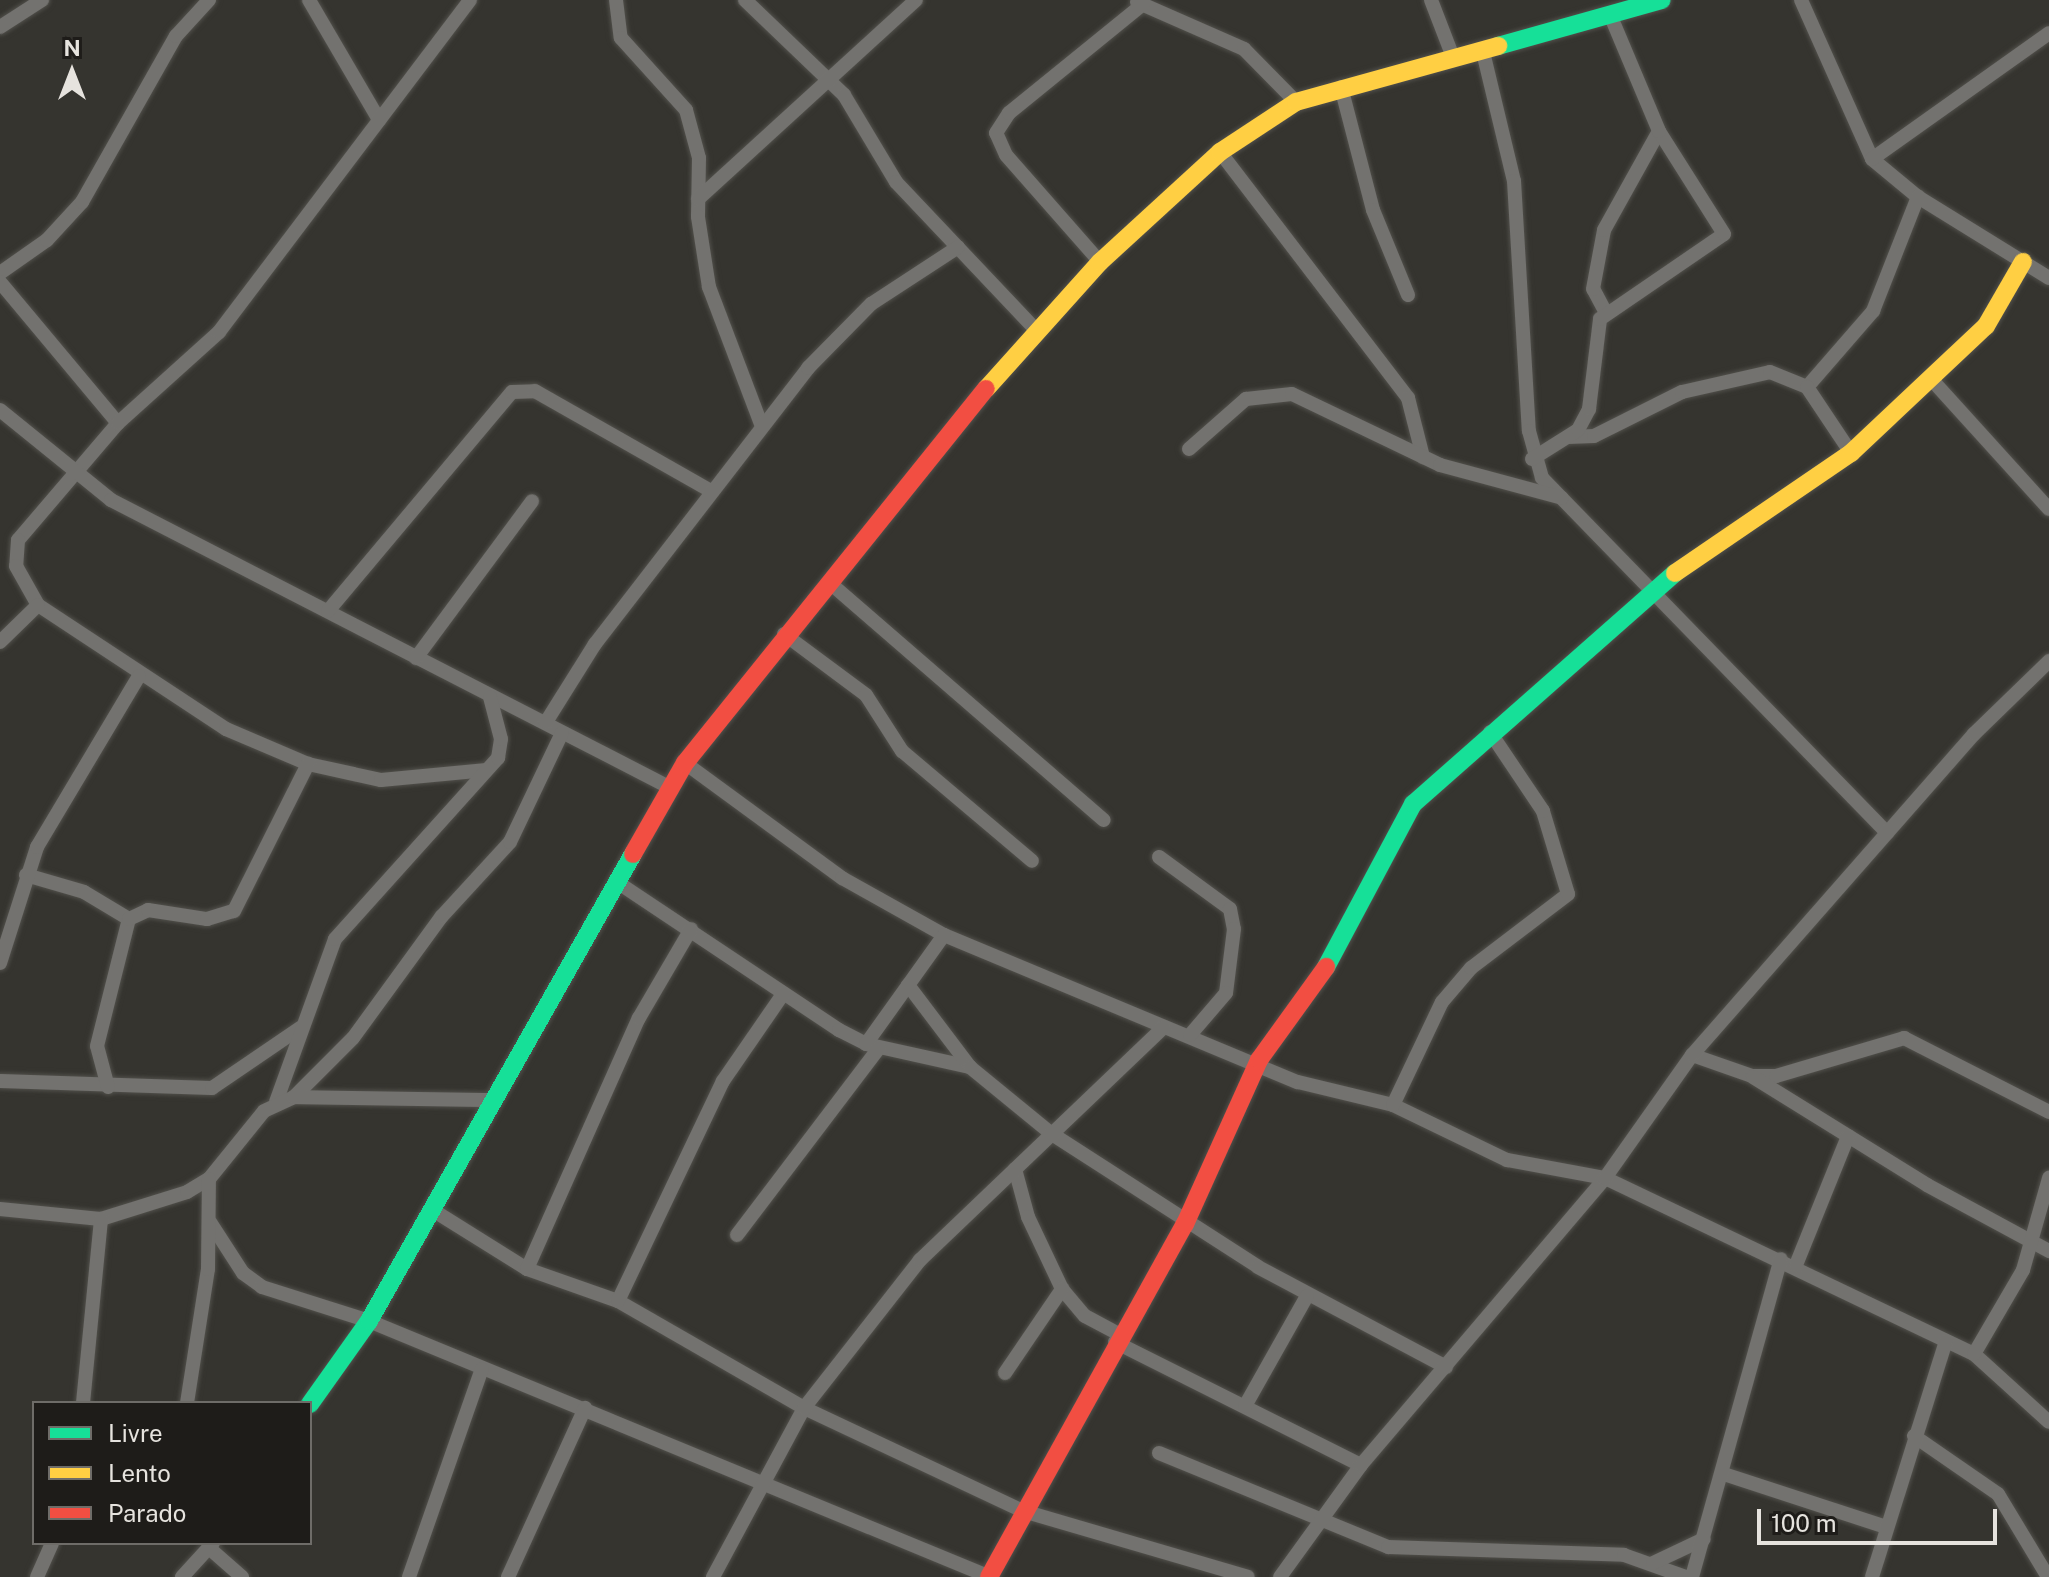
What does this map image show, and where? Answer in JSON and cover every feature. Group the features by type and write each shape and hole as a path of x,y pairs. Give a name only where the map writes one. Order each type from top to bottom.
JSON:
{"street":[{"path":"0,27 42,0"},
{"path":"0,273 47,240 82,202 176,36 209,0"},
{"path":"309,0 379,120"},
{"path":"470,0 219,332 118,423 71,471 18,540 16,566 38,605 139,676 226,729 308,764 381,780 487,770"},
{"path":"616,0 621,38 686,110 699,158 698,199 709,287 739,356 741,387 761,424"},
{"path":"698,199 916,0"},
{"path":"1431,0 1453,57"},
{"path":"312,1401 369,1321 685,763 784,634 830,583 1035,329 1100,262 1220,152 1296,102 1453,57 1612,19 1662,0"},
{"path":"1801,0 1872,159 1918,197 2049,278"},
{"path":"1100,262 1006,155 996,133 1009,113 1138,2 1244,49 1296,102"},
{"path":"755,3 856,112 896,182 1035,329"},
{"path":"1532,459 1568,437 1589,409 1596,330 1606,313 1724,234 1659,131 1612,19"},
{"path":"1872,159 2049,33"},
{"path":"1483,52 1514,181 1532,459 1563,499 1887,833"},
{"path":"1341,87 1373,210 1408,295"},
{"path":"1606,313 1593,289 1604,230 1659,131"},
{"path":"1220,152 1408,398 1423,457"},
{"path":"1807,387 1873,311 1918,197"},
{"path":"546,722 761,424 871,304 958,247"},
{"path":"210,1222 243,1273 262,1287 369,1321 989,1577 1117,1338 1185,1224 1259,1060 1349,936 1406,814 1490,732 1651,590 1750,529 1851,453 1986,326 2023,262"},
{"path":"0,282 118,423"},
{"path":"1568,437 1594,436 1682,392 1743,374 1787,375 1807,387 1851,453"},
{"path":"1932,380 2049,509"},
{"path":"328,611 512,392 535,391 711,491"},
{"path":"1189,449 1226,411 1270,392 1315,403 1423,457 1475,478 1563,499"},
{"path":"0,410 71,471 111,500 671,788"},
{"path":"416,658 532,501"},
{"path":"830,583 1104,820"},
{"path":"0,642 38,605"},
{"path":"784,634 866,695 902,751 1032,861"},
{"path":"1280,1577 1361,1465 1605,1178 1692,1055 1887,833 2049,661"},
{"path":"0,963 26,875 139,676"},
{"path":"0,1209 101,1219 209,1179 276,1102 300,1028 335,939 487,770 501,739 490,697"},
{"path":"1393,1105 1442,1002 1471,968 1568,894 1543,811 1490,732"},
{"path":"294,1097 353,1038 442,916 510,842 562,733"},
{"path":"685,763 842,878 944,935 1164,1027 1259,1060 1298,1082 1393,1105 1507,1160 1605,1178 1796,1265 1974,1354 2049,1422"},
{"path":"129,919 148,910 207,919 234,911 308,764"},
{"path":"1159,857 1230,909 1234,929 1226,993 1190,1035"},
{"path":"26,875 75,888 129,919"},
{"path":"617,882 691,929 783,994 873,1046 970,1067"},
{"path":"108,1087 97,1046 129,919"},
{"path":"527,1269 639,1018 691,929"},
{"path":"737,1235 873,1046 908,985 944,935"},
{"path":"908,985 970,1067 1052,1134 1185,1224 1307,1296 1446,1367"},
{"path":"618,1301 723,1081 783,994"},
{"path":"713,1577 761,1482 804,1408 920,1260 1164,1027"},
{"path":"0,1081 108,1087 212,1088 300,1028"},
{"path":"1752,1076 1824,1067 1904,1038 2049,1112"},
{"path":"1692,1055 1752,1076 1848,1136 2049,1251"},
{"path":"276,1102 294,1097 493,1100"},
{"path":"1796,1265 1848,1136"},
{"path":"1015,1169 1028,1217 1062,1289 1085,1316 1117,1338 1361,1465"},
{"path":"1974,1354 2033,1240 2049,1178"},
{"path":"187,1401 210,1222 209,1179"},
{"path":"431,1209 527,1269 618,1301 804,1408 1023,1511 1248,1577"},
{"path":"83,1401 101,1219"},
{"path":"1692,1577 1724,1474 1781,1259"},
{"path":"1005,1373 1062,1289"},
{"path":"1245,1406 1307,1296"},
{"path":"1872,1577 1946,1341"},
{"path":"409,1577 482,1369"},
{"path":"508,1577 585,1408"},
{"path":"1914,1436 1998,1494 2048,1577"},
{"path":"1159,1453 1323,1517 1388,1547 1624,1555 1686,1577"},
{"path":"1724,1474 1886,1527"},
{"path":"1653,1563 1704,1539"},
{"path":"37,1577 51,1545"},
{"path":"182,1577 211,1545 242,1577"}],"traffic: fast":[{"path":"1498,46 1662,0"},
{"path":"1326,967 1413,804 1675,573"},
{"path":"312,1401 369,1321 633,854"}],"traffic: slow":[{"path":"986,389 1100,262 1220,152 1296,102 1498,46"},
{"path":"1675,573 1851,453 1986,326 2023,262"}],"traffic: jam":[{"path":"633,854 685,763 986,389"},
{"path":"989,1577 1185,1224 1259,1060 1326,967"}]}
